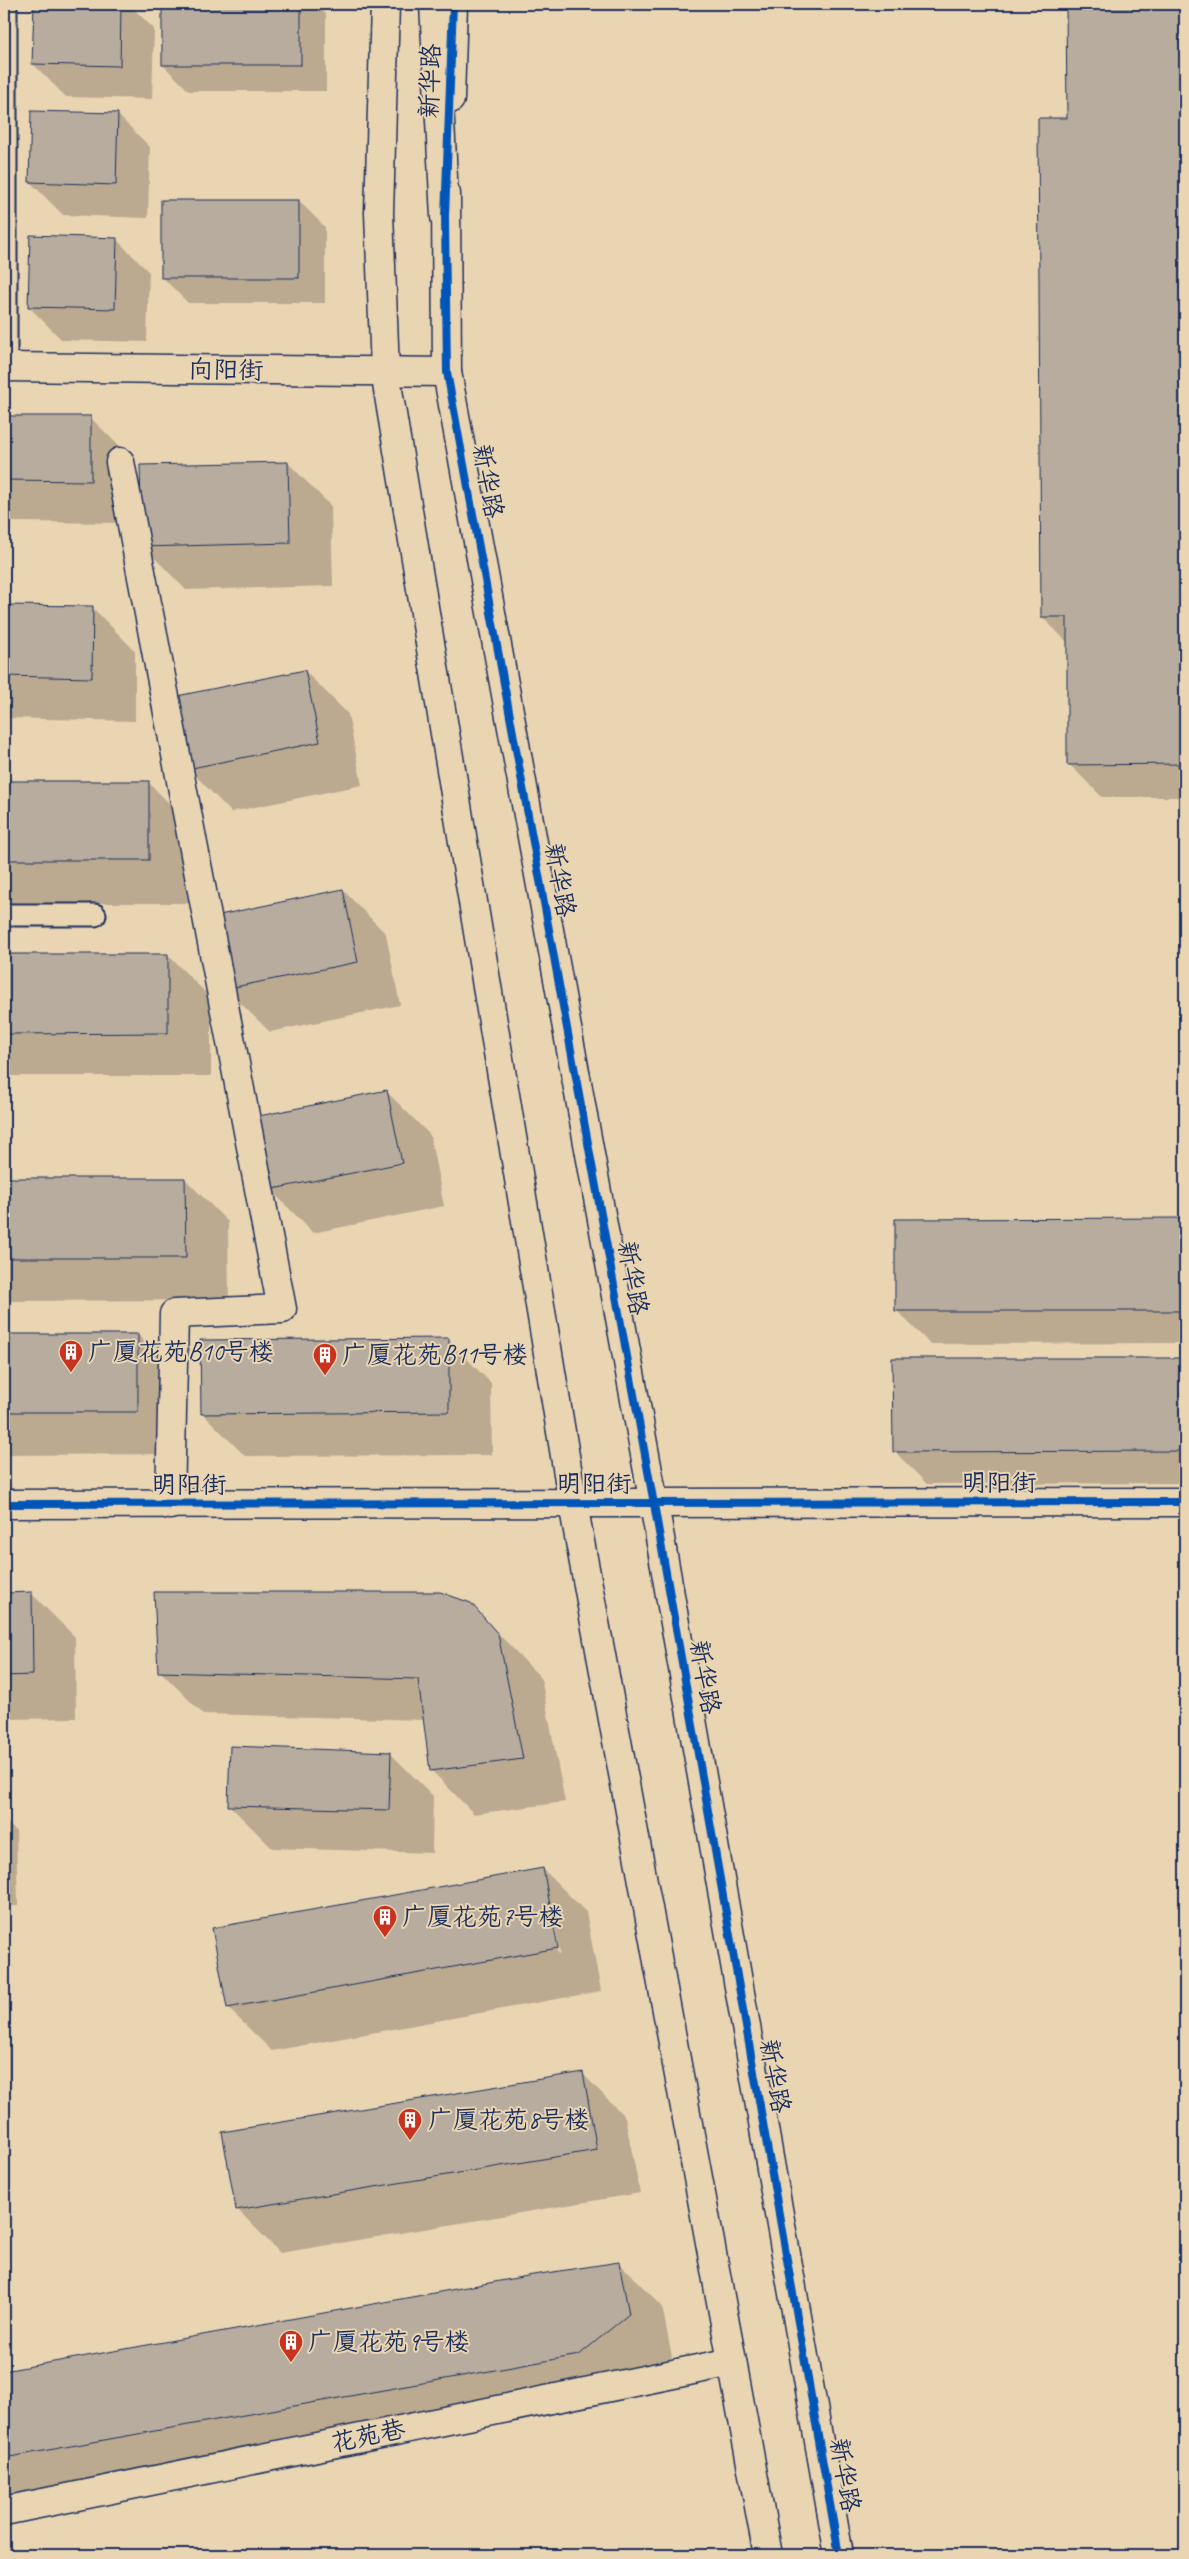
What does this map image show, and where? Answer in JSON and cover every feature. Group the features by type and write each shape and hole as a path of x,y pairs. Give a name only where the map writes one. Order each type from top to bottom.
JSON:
{"street":[{"name":"新华路","path":"385,4 379,214 385,372 573,1504 768,2555"},
{"path":"434,4 446,217"},
{"name":"新华路","path":"453,4 446,217 447,372 654,1504 839,2555"},
{"name":"向阳街","path":"5,367 447,372"},
{"path":"120,462 282,1309 174,1314 170,1505"},
{"name":"明阳街","path":"4,1504 1185,1502"},
{"name":"花苑巷","path":"4,2511 732,2362"}],"lane":[{"path":"5,367 6,4"},
{"path":"4,915 95,915"}],"building":[{"path":"34,4 121,4 120,66 32,64"},
{"path":"162,4 301,4 301,65 162,65"},
{"path":"1066,4 1185,4 1185,764 1067,765 1067,617 1041,617 1038,118 1067,118"},
{"path":"31,111 118,113 116,185 29,182"},
{"path":"161,200 299,200 299,278 161,278"},
{"path":"30,235 117,238 115,309 28,307"},
{"path":"4,416 91,416 91,481 4,480"},
{"path":"288,462 290,543 142,547 140,465"},
{"path":"4,605 93,606 92,678 4,676"},
{"path":"305,670 320,742 187,769 172,697"},
{"path":"4,781 149,781 149,860 4,860"},
{"path":"343,889 358,962 225,989 210,917"},
{"path":"4,954 168,954 168,1033 4,1034"},
{"path":"387,1090 402,1163 268,1190 254,1117"},
{"path":"4,1178 185,1178 186,1258 4,1258"},
{"path":"1185,1218 1185,1311 895,1311 895,1219"},
{"name":"广厦花苑B10号楼","path":"4,1334 138,1334 138,1412 4,1412"},
{"name":"广厦花苑B11号楼","path":"449,1338 449,1412 201,1414 200,1340"},
{"path":"892,1358 1185,1358 1185,1451 893,1452"},
{"path":"32,1592 33,1675 4,1676 4,1593"},
{"path":"154,1592 440,1592 471,1603 498,1634 523,1759 430,1771 418,1679 158,1672"},
{"path":"230,1746 391,1752 389,1810 228,1806"},
{"name":"广厦花苑7号楼","path":"543,1868 558,1948 227,2008 212,1928"},
{"name":"广厦花苑8号楼","path":"583,2072 597,2150 236,2210 222,2132"},
{"name":"广厦花苑9号楼","path":"619,2262 629,2314 579,2355 4,2458 4,2371 533,2275"}],"cycle path":[{"path":"453,4 445,217 447,372 654,1504 839,2555"},
{"path":"4,1504 1185,1502"}],"place":[{"name":"广厦花苑B10号楼","path":"71,1373"},
{"name":"广厦花苑B11号楼","path":"325,1376"},
{"name":"广厦花苑7号楼","path":"385,1938"},
{"name":"广厦花苑8号楼","path":"410,2141"},
{"name":"广厦花苑9号楼","path":"291,2363"}]}
